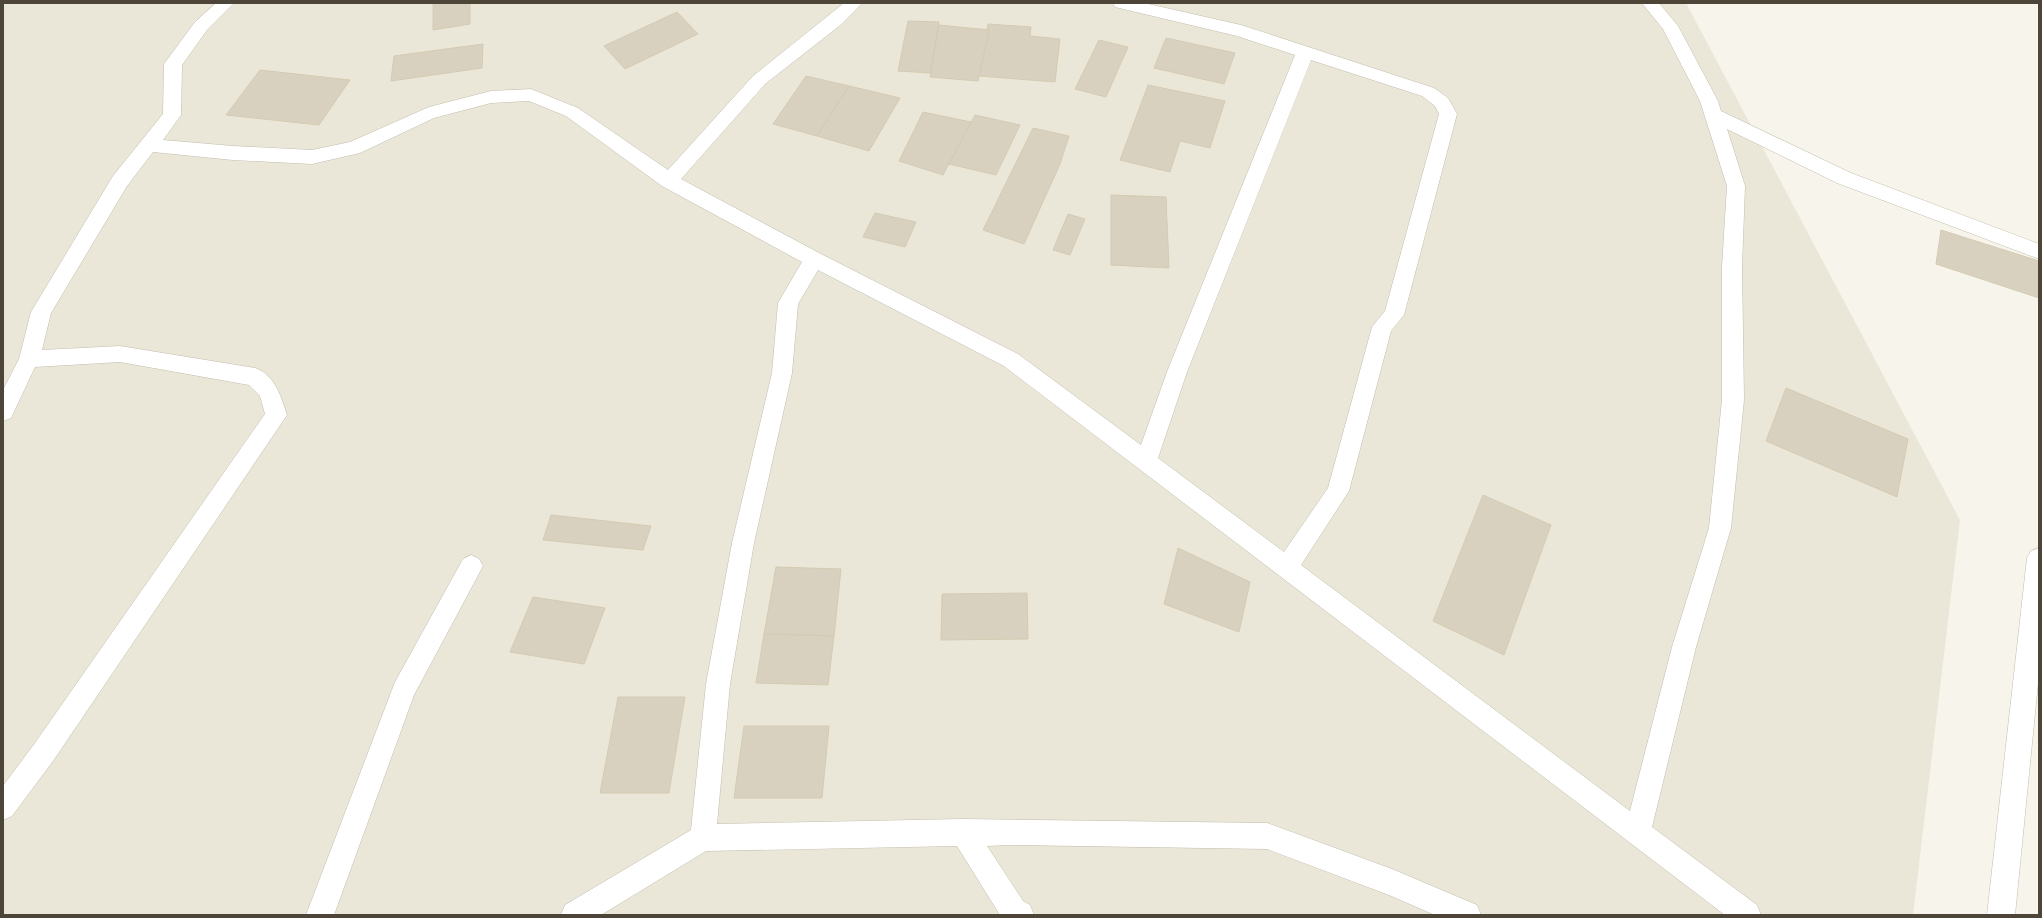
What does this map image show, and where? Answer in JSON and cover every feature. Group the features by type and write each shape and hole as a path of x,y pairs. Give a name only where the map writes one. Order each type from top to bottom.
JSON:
{"street":[{"path":"3,412 29,359 41,312 120,181 172,115 172,64 200,26 226,3"},
{"path":"669,181 759,80 837,19 854,3"},
{"path":"1121,3 1241,31 1428,92 1442,102 1448,114 1394,315 1382,327 1338,491 1286,567"},
{"path":"1638,832 1684,647 1720,528 1733,400 1732,267 1736,186 1709,101 1670,26 1650,3"},
{"path":"1146,462 1177,372 1305,52"},
{"path":"149,145 233,153 312,157 354,148 429,113 491,97 531,95 572,112 669,181 814,259 1011,360 1747,915"},
{"path":"1714,115 1844,178 2039,252"},
{"path":"703,838 718,684 743,543 782,373 788,303 814,259"},
{"path":"3,807 53,739 276,415 269,392 255,377 120,354 29,359"},
{"path":"2001,915 2039,558"},
{"path":"320,915 404,690 471,566"},
{"path":"963,832 1012,910 1020,915"},
{"path":"575,915 703,838 963,832 1267,836 1392,882 1468,915"}],"shaded area":[{"path":"3,3 1686,3 1960,520 1913,915 3,915"}],"building":[{"path":"433,3 470,3 470,24 433,30"},
{"path":"677,12 698,34 625,69 604,46"},
{"path":"908,21 939,22 930,73 898,71"},
{"path":"988,24 1031,27 1030,36 1060,39 1055,82 979,76"},
{"path":"939,25 989,30 978,81 930,77"},
{"path":"1166,38 1235,53 1224,84 1154,68"},
{"path":"1099,40 1128,47 1106,97 1075,89"},
{"path":"483,44 482,68 391,81 394,56"},
{"path":"260,70 350,80 319,125 226,115"},
{"path":"806,76 849,86 817,136 773,124"},
{"path":"1148,85 1225,101 1210,148 1180,141 1170,172 1120,160"},
{"path":"849,86 900,98 869,151 817,136"},
{"path":"923,112 971,122 943,175 899,161"},
{"path":"975,115 1020,125 996,175 949,164"},
{"path":"1033,128 1069,136 1060,164 1024,244 983,230"},
{"path":"1111,195 1166,197 1169,268 1111,265"},
{"path":"875,213 916,222 905,247 863,237"},
{"path":"1068,214 1085,219 1070,255 1053,250"},
{"path":"1941,230 2039,261 2039,298 1936,264"},
{"path":"1786,388 1908,439 1897,497 1766,441"},
{"path":"1483,495 1551,525 1504,655 1433,621"},
{"path":"551,515 651,526 643,550 543,540"},
{"path":"1178,548 1250,582 1239,632 1164,604"},
{"path":"776,567 841,569 834,636 764,634"},
{"path":"1027,593 1028,639 941,640 942,594"},
{"path":"533,597 605,608 584,664 510,652"},
{"path":"764,634 834,636 828,685 756,683"},
{"path":"618,697 685,697 669,793 600,793"},
{"path":"744,726 829,726 822,798 734,798"}]}
